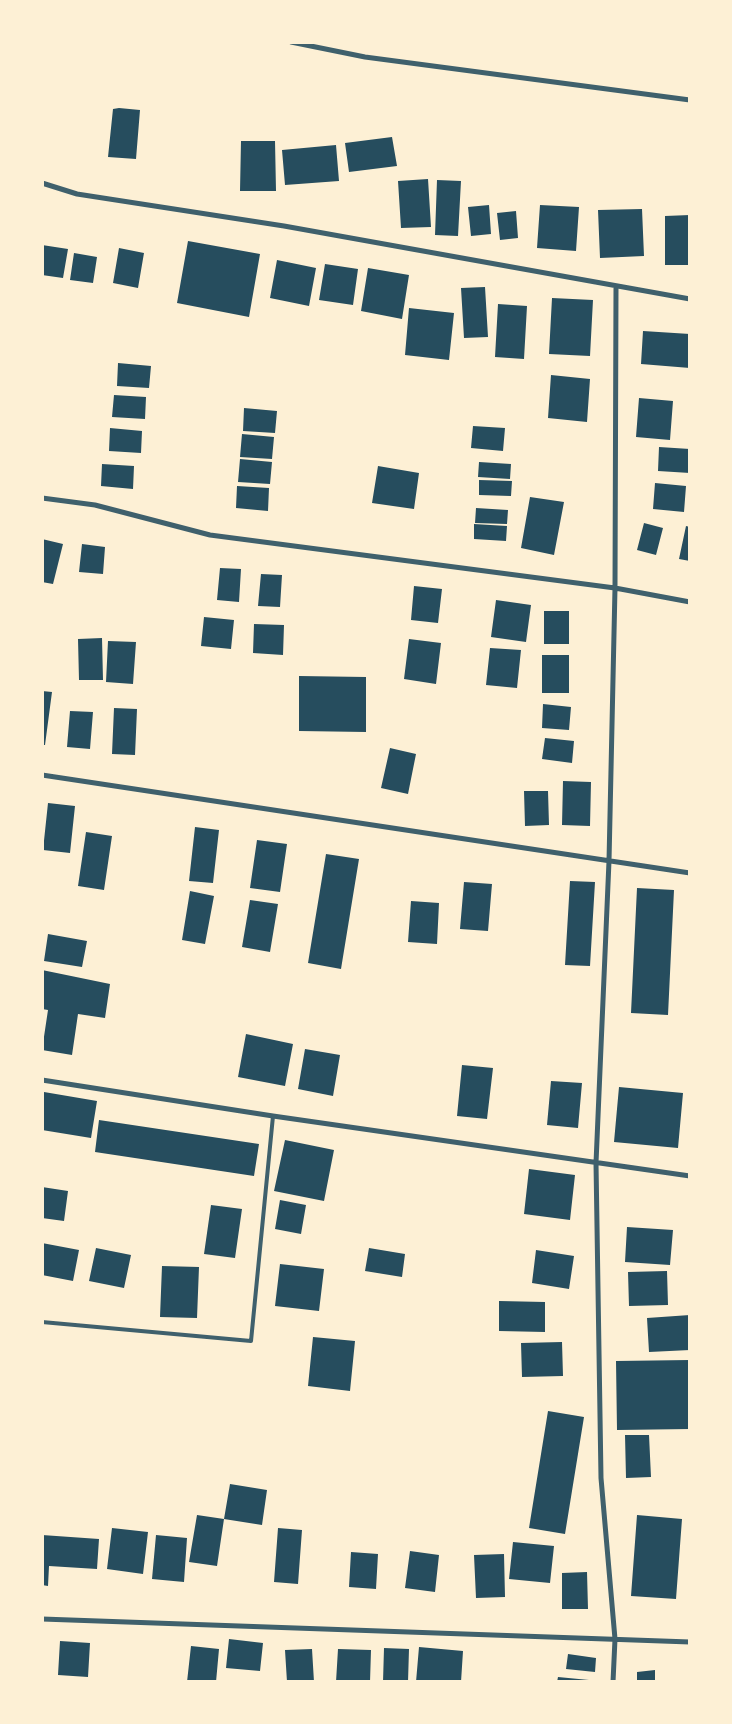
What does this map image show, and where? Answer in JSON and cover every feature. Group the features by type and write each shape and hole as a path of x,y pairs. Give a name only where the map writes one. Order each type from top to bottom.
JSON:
{"street":[{"path":"290,42 365,57 690,100"},
{"path":"42,183 77,194 284,226 690,299"},
{"path":"612,1682 614,1639 601,1478 596,1163 609,861 615,588 616,287"},
{"path":"42,498 95,505 210,535 615,588 690,602"},
{"path":"42,775 690,873"},
{"path":"42,1080 273,1116 690,1176"},
{"path":"42,1619 690,1642"}],"lane":[{"path":"42,1322 251,1341 273,1116"}],"building":[{"path":"113,109 140,110 136,159 108,157"},
{"path":"392,137 397,166 349,172 345,143"},
{"path":"241,141 275,141 276,191 240,191"},
{"path":"336,145 339,181 285,185 282,150"},
{"path":"428,179 431,227 401,228 398,181"},
{"path":"437,180 461,181 458,236 435,235"},
{"path":"489,205 491,234 471,236 468,207"},
{"path":"540,205 579,207 576,251 537,248"},
{"path":"642,209 644,256 600,258 598,210"},
{"path":"516,211 518,238 500,240 497,213"},
{"path":"690,215 690,265 665,265 665,216"},
{"path":"188,241 260,254 249,317 177,303"},
{"path":"42,245 68,249 63,278 42,275"},
{"path":"119,248 144,253 138,288 113,283"},
{"path":"74,253 97,257 93,283 70,280"},
{"path":"277,260 316,268 309,306 270,298"},
{"path":"325,264 358,269 353,305 319,300"},
{"path":"368,268 409,275 402,319 361,311"},
{"path":"485,287 488,337 464,338 461,288"},
{"path":"552,298 593,300 590,356 549,354"},
{"path":"498,304 527,306 524,359 495,357"},
{"path":"409,308 454,313 449,360 405,355"},
{"path":"643,331 690,334 690,368 641,364"},
{"path":"118,363 151,366 149,388 117,386"},
{"path":"551,375 590,379 587,422 548,418"},
{"path":"114,395 146,397 145,419 112,417"},
{"path":"639,398 673,401 670,440 636,437"},
{"path":"244,408 277,411 275,433 243,431"},
{"path":"473,426 505,428 503,451 471,448"},
{"path":"110,428 142,431 141,453 109,451"},
{"path":"242,434 274,437 272,459 240,457"},
{"path":"659,447 690,449 690,473 658,471"},
{"path":"240,459 272,462 270,484 238,482"},
{"path":"479,462 511,464 510,479 478,477"},
{"path":"102,464 134,466 133,489 101,486"},
{"path":"378,466 419,473 414,509 372,503"},
{"path":"479,480 512,481 511,496 479,495"},
{"path":"655,483 686,486 684,512 653,509"},
{"path":"237,486 269,488 268,511 236,508"},
{"path":"530,497 564,502 554,555 521,548"},
{"path":"476,508 508,510 507,524 475,523"},
{"path":"644,523 663,528 656,555 637,550"},
{"path":"474,524 507,526 506,541 474,539"},
{"path":"686,526 690,527 690,561 679,559"},
{"path":"42,539 63,544 53,584 42,582"},
{"path":"82,544 105,547 103,574 79,572"},
{"path":"220,568 241,569 239,602 217,600"},
{"path":"261,574 282,575 280,607 258,606"},
{"path":"414,586 442,589 438,623 411,620"},
{"path":"496,600 531,605 526,642 491,637"},
{"path":"544,611 569,611 569,644 544,644"},
{"path":"204,617 234,620 231,649 201,646"},
{"path":"254,624 284,625 283,655 253,653"},
{"path":"102,638 103,680 79,680 78,639"},
{"path":"409,639 441,643 436,684 404,679"},
{"path":"108,641 136,642 133,684 106,682"},
{"path":"490,648 521,650 517,688 486,685"},
{"path":"542,655 569,655 569,693 542,693"},
{"path":"299,676 366,677 366,732 299,731"},
{"path":"42,691 52,692 45,745 42,745"},
{"path":"543,704 571,707 569,730 542,728"},
{"path":"114,708 137,709 135,755 112,754"},
{"path":"70,711 93,712 90,749 67,747"},
{"path":"545,738 574,741 572,763 542,759"},
{"path":"390,748 416,754 408,794 381,788"},
{"path":"563,781 591,782 590,826 562,825"},
{"path":"524,791 548,791 549,825 525,826"},
{"path":"48,803 75,806 70,853 43,850"},
{"path":"195,827 219,830 213,883 189,881"},
{"path":"86,832 112,836 104,890 78,886"},
{"path":"257,840 287,844 280,892 250,888"},
{"path":"326,854 359,859 341,969 308,963"},
{"path":"570,881 595,882 590,966 565,965"},
{"path":"464,882 492,884 488,931 460,929"},
{"path":"637,888 674,890 668,1015 631,1013"},
{"path":"190,891 214,896 205,944 182,940"},
{"path":"250,900 278,904 270,952 242,947"},
{"path":"411,901 439,903 437,944 408,942"},
{"path":"48,934 87,941 82,967 44,961"},
{"path":"42,970 110,984 105,1018 78,1014 72,1055 42,1050 48,1010 42,1009"},
{"path":"246,1034 293,1044 285,1086 238,1077"},
{"path":"305,1049 340,1055 333,1096 298,1089"},
{"path":"462,1065 493,1068 487,1119 457,1116"},
{"path":"551,1081 582,1083 578,1128 547,1125"},
{"path":"619,1087 683,1093 678,1148 614,1142"},
{"path":"44,1092 97,1101 91,1138 42,1130"},
{"path":"99,1120 259,1144 254,1176 95,1152"},
{"path":"285,1140 334,1150 324,1201 274,1191"},
{"path":"529,1169 575,1175 570,1220 524,1214"},
{"path":"42,1187 68,1191 64,1221 42,1218"},
{"path":"280,1200 306,1205 301,1234 275,1229"},
{"path":"211,1205 242,1209 235,1258 204,1254"},
{"path":"627,1227 673,1230 670,1265 625,1262"},
{"path":"42,1243 79,1250 73,1281 42,1275"},
{"path":"96,1248 131,1255 124,1288 89,1281"},
{"path":"369,1248 405,1254 402,1277 365,1271"},
{"path":"536,1250 574,1256 569,1289 532,1283"},
{"path":"280,1264 324,1269 319,1311 275,1306"},
{"path":"162,1266 199,1267 197,1318 160,1317"},
{"path":"667,1271 668,1305 629,1306 628,1272"},
{"path":"499,1301 545,1302 545,1332 499,1331"},
{"path":"690,1315 690,1350 649,1352 647,1318"},
{"path":"313,1337 355,1341 350,1391 308,1386"},
{"path":"562,1342 563,1376 522,1377 521,1343"},
{"path":"690,1360 690,1429 617,1430 616,1361"},
{"path":"548,1411 584,1417 565,1534 529,1528"},
{"path":"625,1435 649,1435 651,1477 626,1478"},
{"path":"230,1484 267,1490 262,1525 224,1519"},
{"path":"197,1515 224,1519 217,1566 189,1562"},
{"path":"637,1515 682,1519 676,1599 631,1596"},
{"path":"112,1528 148,1532 143,1574 107,1569"},
{"path":"278,1528 302,1530 298,1584 274,1582"},
{"path":"42,1535 99,1539 97,1569 49,1566 48,1586 42,1585"},
{"path":"156,1535 187,1538 184,1582 152,1579"},
{"path":"513,1542 554,1546 550,1583 509,1579"},
{"path":"410,1551 439,1555 435,1592 405,1588"},
{"path":"351,1552 378,1554 376,1589 349,1587"},
{"path":"504,1554 505,1597 476,1598 474,1555"},
{"path":"587,1572 588,1609 562,1609 562,1573"},
{"path":"229,1639 263,1643 260,1671 226,1668"},
{"path":"60,1641 90,1643 88,1677 58,1675"},
{"path":"191,1646 219,1649 216,1682 187,1682"},
{"path":"419,1647 463,1651 461,1682 416,1682"},
{"path":"384,1648 409,1649 408,1682 383,1682"},
{"path":"312,1649 314,1682 287,1682 285,1650"},
{"path":"338,1649 371,1650 370,1682 336,1682"},
{"path":"568,1654 596,1658 595,1672 566,1669"},
{"path":"655,1670 655,1682 637,1682 637,1672"},
{"path":"558,1677 589,1680 589,1682 557,1682"}]}
